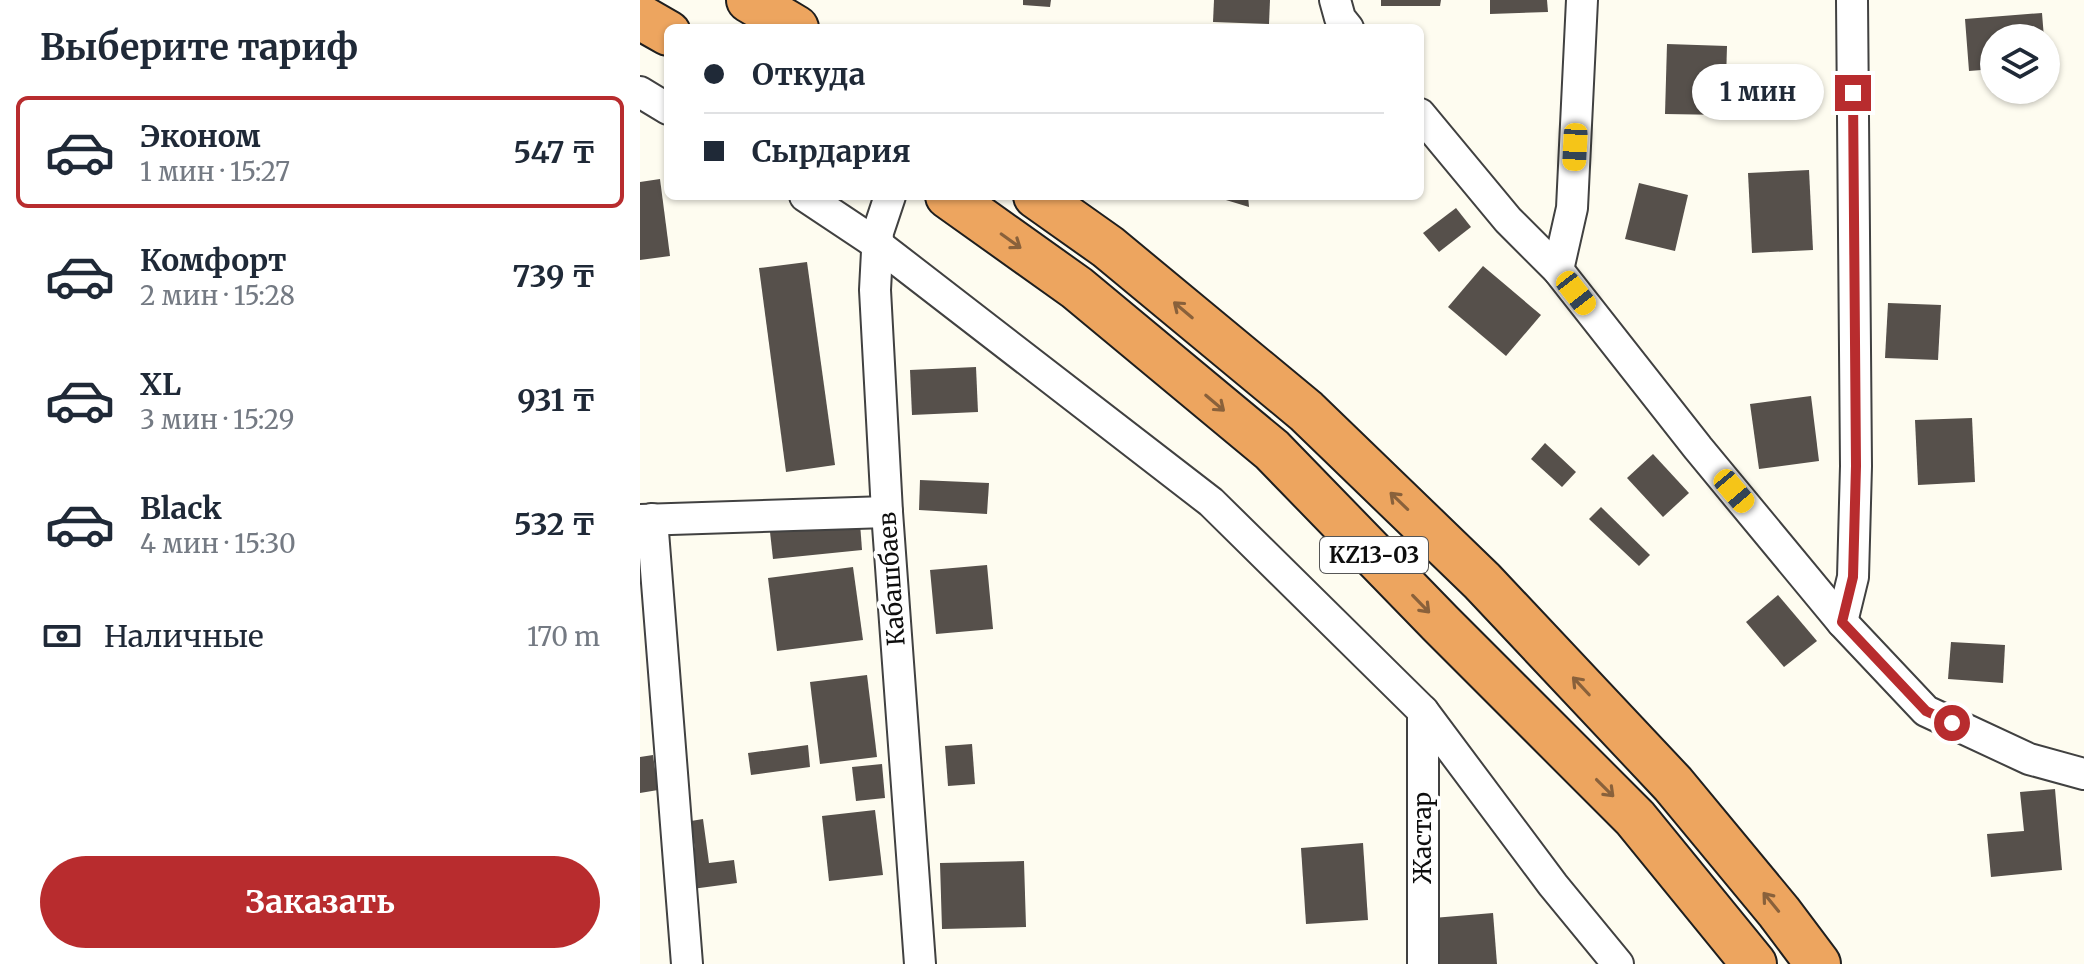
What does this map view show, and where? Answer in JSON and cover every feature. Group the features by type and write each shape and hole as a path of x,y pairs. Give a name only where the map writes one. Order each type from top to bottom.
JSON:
{"highway":[{"path":"749,0 789,24"},
{"path":"640,17 664,31"},
{"name":"KZ13-03","path":"954,200 1077,288 1272,450 1635,818 1754,964"},
{"name":"KZ13-03","path":"1042,200 1108,247 1306,411 1482,581 1673,784 1818,964"}],"street":[{"path":"1558,270 1572,208 1582,0"},
{"path":"1842,622 1853,577 1856,466 1852,0"},
{"path":"640,92 664,107"},
{"path":"1424,119 1508,220 1558,270 1698,448 1842,622 1926,711 2029,759 2084,774"},
{"path":"811,200 877,244 1211,502 1423,711 1553,885 1618,964"},
{"name":"Кабашбаев","path":"889,200 878,232 875,290 887,512 920,964"},
{"path":"687,964 646,520 887,512"},
{"name":"Жастар","path":"1423,711 1423,964"}],"building":[{"path":"1023,0 1051,0 1050,7 1023,5"},
{"path":"1214,0 1270,0 1269,24 1213,22"},
{"path":"1381,0 1441,0 1440,6 1381,6"},
{"path":"1490,0 1547,0 1548,12 1490,14"},
{"path":"2042,13 2043,24 1980,24 1980,70 1969,71 1965,19"},
{"path":"1667,44 1727,46 1725,115 1665,114"},
{"path":"1809,170 1813,250 1752,253 1748,173"},
{"path":"660,179 670,256 640,260 640,182"},
{"path":"1639,183 1688,195 1675,251 1625,239"},
{"path":"1226,200 1248,200 1249,207"},
{"path":"1456,208 1471,227 1439,252 1423,233"},
{"path":"807,262 835,465 786,472 759,268"},
{"path":"1483,266 1541,315 1506,356 1448,307"},
{"path":"1888,303 1941,305 1938,360 1885,358"},
{"path":"976,367 978,412 912,415 910,370"},
{"path":"1811,396 1819,461 1759,469 1750,404"},
{"path":"1972,418 1975,482 1918,485 1915,420"},
{"path":"1545,443 1576,472 1562,487 1531,459"},
{"path":"1653,454 1689,493 1663,517 1627,478"},
{"path":"920,480 989,483 987,514 919,510"},
{"path":"1601,507 1650,555 1639,566 1589,519"},
{"path":"860,523 862,550 773,559 770,532"},
{"path":"987,565 993,629 936,634 930,570"},
{"path":"853,567 863,640 777,651 768,578"},
{"path":"1778,595 1817,641 1784,667 1746,622"},
{"path":"1951,642 2005,645 2003,683 1948,679"},
{"path":"867,675 877,757 820,764 810,682"},
{"path":"972,744 975,784 948,786 945,746"},
{"path":"808,745 810,767 751,775 748,753"},
{"path":"653,755 658,790 640,793 640,757"},
{"path":"882,764 885,798 856,801 852,767"},
{"path":"2055,789 2062,870 1991,877 1987,834 2024,831 2020,792"},
{"path":"875,810 883,875 829,881 822,816"},
{"path":"703,819 709,863 734,860 737,883 692,889 687,855 695,850 691,821"},
{"path":"1363,843 1368,920 1306,924 1301,848"},
{"path":"1024,861 1026,927 942,929 940,863"},
{"path":"1493,913 1497,964 1437,964 1433,918"}],"route":[{"path":"1853,93 1856,466 1853,577 1842,622 1926,711 1952,723"}]}
